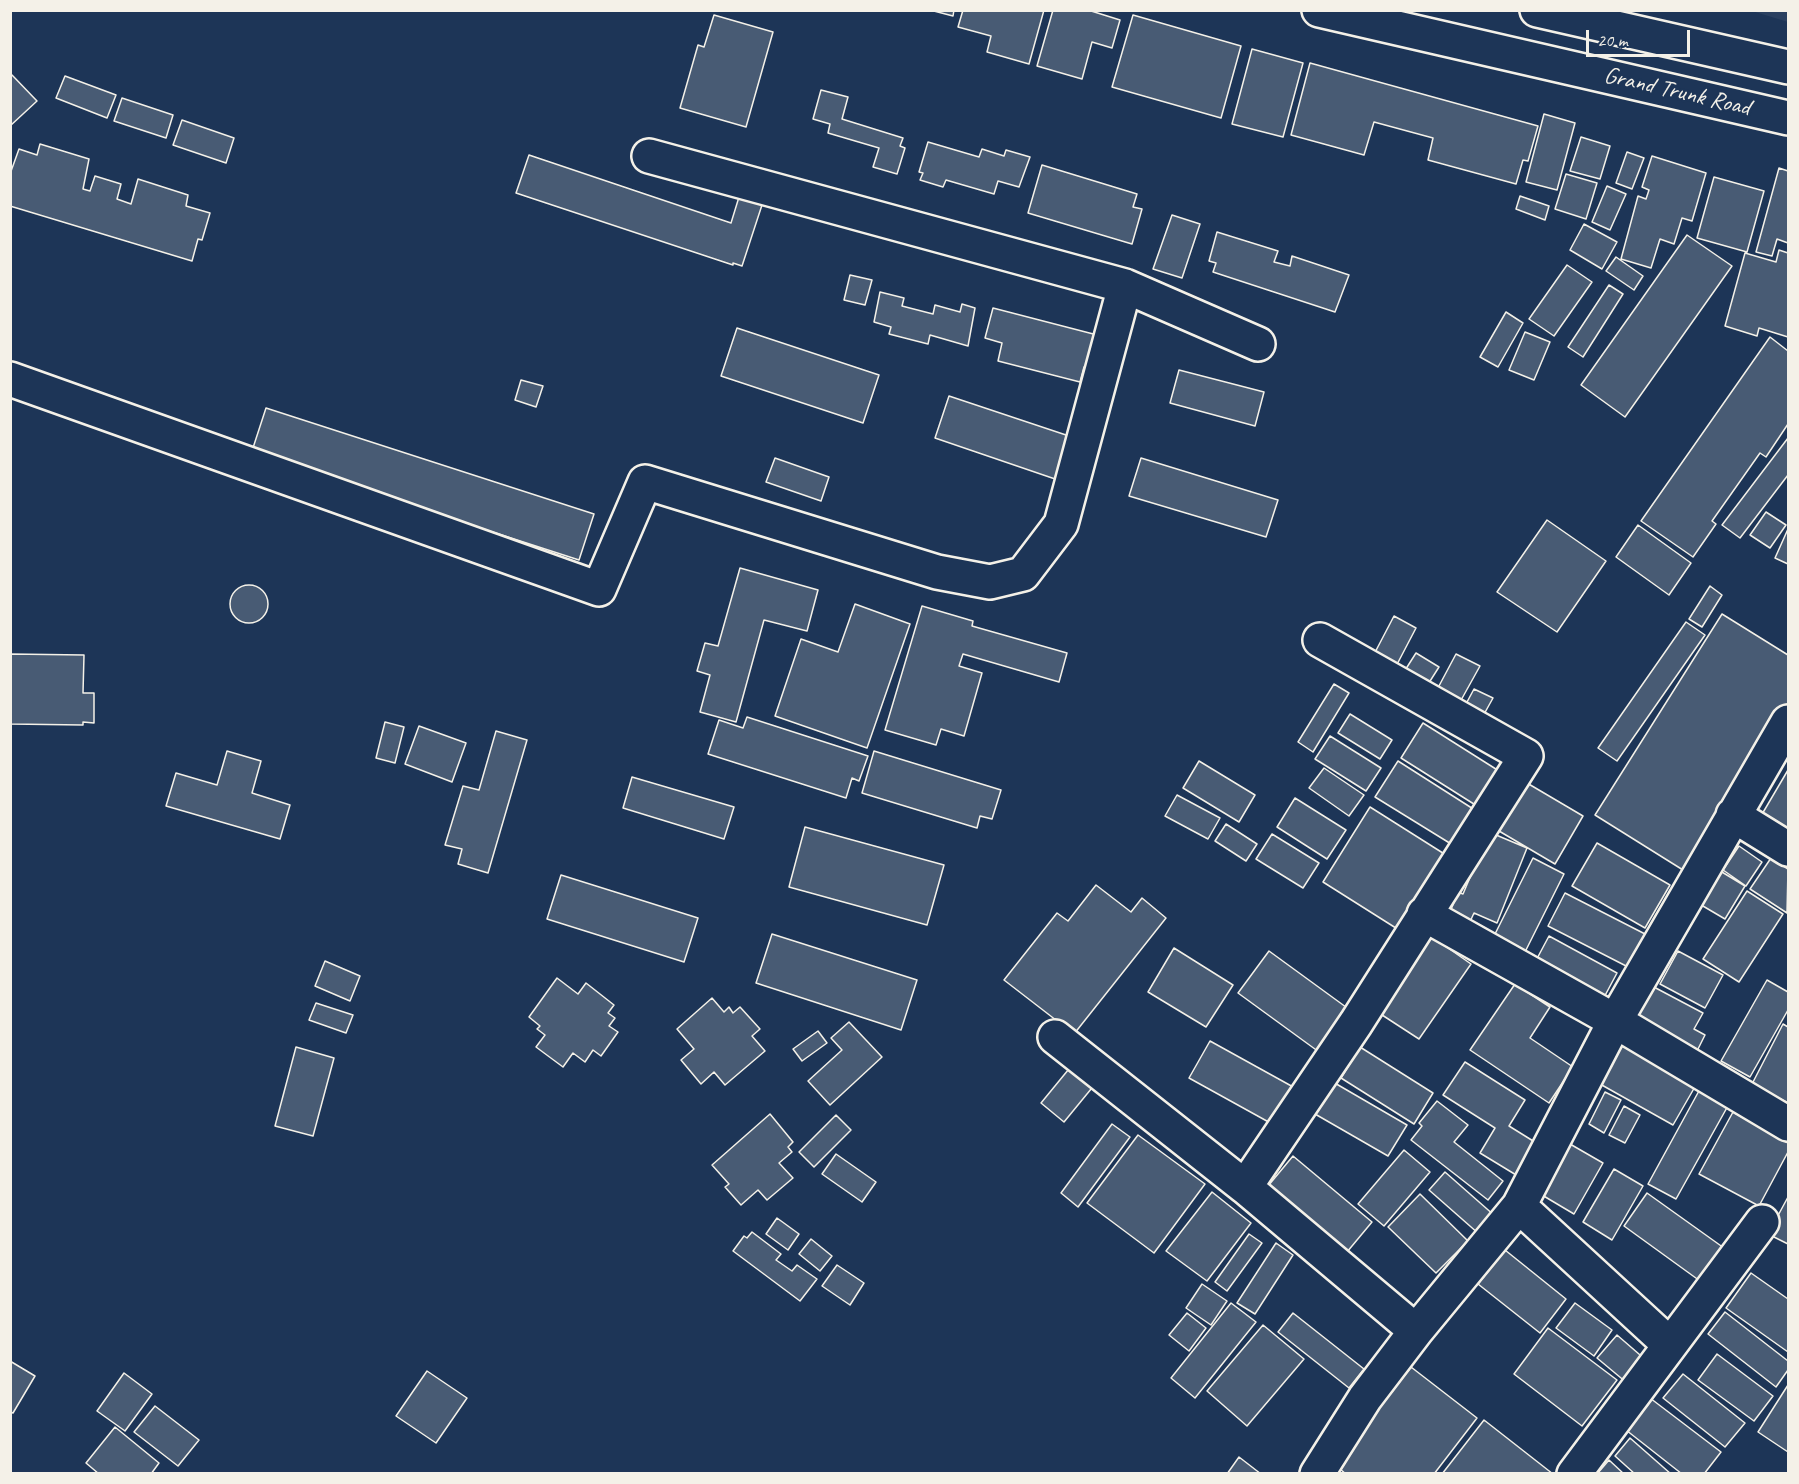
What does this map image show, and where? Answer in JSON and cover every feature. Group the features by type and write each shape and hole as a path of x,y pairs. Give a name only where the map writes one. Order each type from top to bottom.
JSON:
{"main road":[{"name":"Grand Trunk Road","path":"1319,10 1788,118"},
{"name":"Grand Trunk Road","path":"1537,10 1788,67"},
{"path":"649,156 1125,286 1258,344"},
{"path":"10,379 599,589 645,482 938,572 990,582 1023,574 1061,524 1125,286"},
{"path":"1245,1187 1356,1023 1526,756 1320,640"},
{"path":"1317,1473 1365,1398 1416,1331 1519,1206 1615,1021 1788,722"},
{"path":"1733,815 1788,849"},
{"path":"1424,914 1615,1021 1788,1124"},
{"path":"1055,1037 1245,1187 1416,1331"},
{"path":"1519,1206 1670,1345"},
{"path":"1574,1473 1762,1222"}],"shaded area":[{"path":"1752,11 1788,11 1788,22"}],"building":[{"path":"930,10 954,10 953,16"},
{"path":"963,10 1044,10 1029,64 987,52 991,36 958,27"},
{"path":"1053,10 1088,10 1120,20 1112,48 1092,42 1082,79 1037,66"},
{"path":"714,15 773,32 746,127 680,108 698,45 704,47"},
{"path":"1133,15 1241,46 1221,118 1112,87"},
{"path":"1252,49 1303,63 1283,137 1232,124"},
{"path":"1310,63 1538,126 1528,161 1523,160 1516,184 1428,160 1433,138 1374,122 1364,155 1291,135"},
{"path":"12,75 37,101 10,126 10,77"},
{"path":"65,76 116,95 107,118 56,98"},
{"path":"821,90 848,97 842,119 903,138 900,146 905,148 897,174 873,167 879,148 828,133 830,124 813,119"},
{"path":"122,98 173,115 166,138 114,121"},
{"path":"1544,114 1575,123 1557,190 1526,182"},
{"path":"182,120 234,138 226,163 173,145"},
{"path":"1581,137 1610,146 1600,179 1570,171"},
{"path":"928,142 979,157 982,149 1004,156 1006,150 1030,157 1019,187 998,181 994,194 946,180 943,187 920,180 923,173 919,172"},
{"path":"40,144 89,159 83,189 90,191 95,176 121,184 117,199 131,204 138,179 188,195 186,206 210,213 202,240 198,239 192,261 10,206 10,174 19,149 37,155"},
{"path":"1627,152 1644,158 1632,189 1616,183"},
{"path":"529,155 731,223 739,197 762,205 742,266 733,263 733,265 516,193"},
{"path":"1652,156 1706,173 1692,221 1682,218 1674,244 1660,239 1651,268 1621,259 1638,196 1646,199 1649,190 1642,187"},
{"path":"1042,165 1137,194 1133,207 1142,209 1132,244 1028,213"},
{"path":"1779,168 1788,171 1788,243 1777,239 1772,256 1756,252"},
{"path":"1566,174 1597,183 1586,219 1555,209"},
{"path":"1714,177 1764,191 1747,252 1697,238"},
{"path":"1607,186 1626,194 1610,230 1592,222"},
{"path":"1520,196 1549,206 1545,220 1516,209"},
{"path":"1172,215 1200,224 1182,278 1153,269"},
{"path":"1584,224 1617,242 1602,269 1570,250"},
{"path":"1217,232 1278,251 1274,262 1290,266 1292,256 1349,275 1335,312 1213,272 1216,263 1209,261"},
{"path":"1687,235 1732,266 1625,417 1581,385"},
{"path":"1779,250 1788,253 1788,337 1759,328 1757,336 1725,326 1745,253 1776,262"},
{"path":"1616,257 1643,276 1634,290 1606,271"},
{"path":"1567,265 1592,282 1554,336 1529,319"},
{"path":"850,275 872,280 865,305 844,300"},
{"path":"1609,285 1623,294 1583,357 1568,347"},
{"path":"880,292 904,298 902,306 933,314 935,305 960,312 962,304 975,308 968,346 930,335 928,344 889,334 891,327 874,322"},
{"path":"993,308 1101,336 1093,368 1084,367 1080,382 998,361 1002,343 985,338"},
{"path":"1506,312 1523,323 1498,367 1480,357"},
{"path":"737,328 879,375 863,423 721,376"},
{"path":"1525,332 1550,342 1534,380 1509,370"},
{"path":"1770,337 1788,351 1788,424 1766,457 1760,453 1712,521 1716,524 1693,557 1641,521"},
{"path":"1179,370 1264,392 1255,426 1170,403"},
{"path":"521,380 543,386 536,407 515,400"},
{"path":"949,396 1072,437 1058,480 935,438"},
{"path":"266,408 594,514 579,560 251,454"},
{"path":"1788,438 1788,475 1740,538 1722,525"},
{"path":"775,458 829,477 821,501 766,482"},
{"path":"1141,458 1278,500 1266,537 1129,496"},
{"path":"1766,512 1786,525 1770,548 1750,535"},
{"path":"1547,520 1606,561 1557,632 1497,592"},
{"path":"1638,525 1691,563 1669,595 1616,557"},
{"path":"1788,529 1788,564 1775,558"},
{"path":"740,568 818,590 807,631 764,620 736,722 700,712 710,675 697,671 705,643 718,646"},
{"path":"249,585 263,590 268,604 263,618 249,623 235,618 230,604 235,590"},
{"path":"1710,586 1722,595 1702,627 1689,619"},
{"path":"855,604 910,624 867,748 775,716 801,639 838,652"},
{"path":"922,606 973,621 972,626 1067,653 1059,682 963,654 959,666 982,673 964,736 941,729 936,745 885,730"},
{"path":"1722,614 1788,655 1788,703 1683,870 1595,815"},
{"path":"1394,616 1416,628 1393,672 1371,660"},
{"path":"1686,622 1705,635 1617,761 1598,748"},
{"path":"1416,653 1439,667 1425,689 1402,675"},
{"path":"10,654 84,655 83,693 94,693 94,723 83,722 83,725 10,724"},
{"path":"1456,654 1480,666 1455,711 1432,699"},
{"path":"1334,684 1349,693 1313,752 1298,742"},
{"path":"1474,689 1493,698 1478,725 1460,715"},
{"path":"1350,714 1392,740 1380,759 1338,733"},
{"path":"747,717 868,756 859,781 852,778 846,798 708,754 719,720 743,728"},
{"path":"385,722 404,727 395,763 376,758"},
{"path":"1423,723 1499,771 1477,806 1401,758"},
{"path":"419,726 466,743 452,782 405,764"},
{"path":"496,731 527,740 488,873 458,864 462,849 445,845 463,786 479,790"},
{"path":"1330,736 1381,768 1366,791 1315,759"},
{"path":"227,751 261,761 252,793 290,805 280,839 166,806 176,773 217,785"},
{"path":"874,751 1001,790 992,819 980,816 977,828 862,793"},
{"path":"1199,761 1255,795 1239,822 1183,788"},
{"path":"1398,761 1478,812 1456,847 1375,797"},
{"path":"1324,768 1364,795 1349,816 1309,788"},
{"path":"1788,770 1788,840 1758,821"},
{"path":"632,777 734,807 724,839 623,808"},
{"path":"1527,783 1583,816 1555,864 1499,831"},
{"path":"1177,795 1220,818 1208,839 1165,816"},
{"path":"1295,798 1346,830 1327,859 1277,827"},
{"path":"1370,807 1446,855 1399,930 1323,882"},
{"path":"1226,824 1257,844 1246,861 1215,841"},
{"path":"805,827 944,865 927,925 789,887"},
{"path":"1489,832 1527,848 1497,923 1474,913 1468,926 1448,917 1458,892 1463,894"},
{"path":"1272,834 1319,863 1303,888 1256,859"},
{"path":"1597,843 1670,885 1645,928 1572,886"},
{"path":"1739,846 1762,862 1746,886 1723,870"},
{"path":"1533,858 1564,874 1522,958 1491,942"},
{"path":"1771,858 1788,869 1787,913 1750,889"},
{"path":"1712,866 1745,886 1725,919 1691,899"},
{"path":"561,875 698,918 684,962 547,919"},
{"path":"1096,885 1131,912 1142,898 1166,918 1074,1034 1004,980 1057,913 1068,921"},
{"path":"1747,891 1783,914 1739,982 1703,959"},
{"path":"1565,893 1647,935 1630,968 1548,926"},
{"path":"772,934 917,980 901,1030 756,983"},
{"path":"1431,936 1471,964 1419,1039 1379,1013"},
{"path":"1549,936 1617,973 1601,1003 1533,966"},
{"path":"1174,948 1233,985 1206,1027 1148,992"},
{"path":"1269,951 1350,1010 1319,1052 1238,993"},
{"path":"1678,951 1723,975 1705,1008 1660,984"},
{"path":"325,961 360,976 350,1001 315,986"},
{"path":"557,978 578,994 586,983 614,1005 608,1013 615,1018 609,1026 618,1032 601,1056 593,1050 585,1062 573,1053 563,1067 536,1047 545,1035 537,1029 540,1026 529,1017"},
{"path":"1767,980 1788,992 1788,1010 1750,1077 1721,1061"},
{"path":"1515,984 1550,1007 1530,1038 1573,1067 1549,1103 1470,1050"},
{"path":"1652,986 1703,1013 1694,1029 1705,1035 1696,1053 1634,1020"},
{"path":"712,998 724,1012 729,1007 733,1013 740,1007 760,1029 752,1036 765,1051 725,1085 714,1072 701,1084 681,1060 694,1049 677,1029"},
{"path":"316,1003 353,1015 346,1033 309,1020"},
{"path":"849,1022 882,1057 830,1105 808,1081 842,1050 831,1038"},
{"path":"1783,1024 1788,1027 1788,1103 1752,1084"},
{"path":"818,1031 827,1043 802,1061 793,1049"},
{"path":"1627,1036 1700,1078 1673,1125 1600,1084"},
{"path":"1210,1041 1295,1088 1274,1125 1189,1078"},
{"path":"296,1047 334,1058 313,1136 275,1126"},
{"path":"1360,1047 1433,1093 1414,1124 1341,1078"},
{"path":"1465,1062 1525,1100 1509,1126 1546,1149 1526,1181 1480,1153 1495,1128 1443,1095"},
{"path":"1073,1064 1096,1083 1064,1122 1041,1103"},
{"path":"1333,1082 1407,1125 1388,1156 1315,1114"},
{"path":"1700,1089 1729,1104 1676,1199 1648,1184"},
{"path":"1605,1092 1621,1100 1604,1133 1589,1124"},
{"path":"1437,1101 1468,1125 1454,1142 1503,1181 1488,1200 1411,1140 1422,1126 1419,1123"},
{"path":"1624,1106 1640,1115 1625,1143 1609,1135"},
{"path":"1733,1112 1788,1143 1788,1152 1759,1206 1699,1174"},
{"path":"770,1114 793,1142 788,1147 792,1152 779,1163 793,1178 767,1200 758,1190 741,1205 725,1187 729,1184 712,1165"},
{"path":"836,1115 851,1130 814,1167 799,1152"},
{"path":"1112,1124 1130,1137 1078,1207 1061,1193"},
{"path":"1138,1135 1205,1184 1154,1253 1087,1203"},
{"path":"1570,1144 1603,1163 1574,1214 1542,1195"},
{"path":"1404,1150 1430,1172 1384,1226 1358,1204"},
{"path":"836,1154 876,1182 862,1202 822,1174"},
{"path":"1293,1156 1372,1222 1342,1258 1263,1192"},
{"path":"1614,1169 1643,1186 1612,1240 1583,1222"},
{"path":"1445,1172 1495,1216 1479,1234 1429,1190"},
{"path":"1212,1192 1251,1223 1207,1281 1166,1251"},
{"path":"1647,1193 1724,1248 1700,1281 1624,1226"},
{"path":"1420,1194 1468,1241 1436,1273 1388,1227"},
{"path":"1788,1197 1788,1244 1768,1234"},
{"path":"777,1218 799,1234 788,1250 766,1234"},
{"path":"752,1232 781,1254 776,1260 792,1271 797,1265 817,1279 800,1301 733,1251 744,1236 747,1238"},
{"path":"1249,1234 1262,1243 1227,1291 1215,1282"},
{"path":"811,1239 832,1256 820,1271 799,1254"},
{"path":"1276,1243 1293,1255 1255,1314 1237,1303"},
{"path":"1505,1250 1566,1299 1540,1333 1478,1284"},
{"path":"837,1265 864,1283 850,1305 822,1286"},
{"path":"1751,1273 1788,1299 1788,1352 1726,1308"},
{"path":"1202,1284 1227,1301 1211,1325 1186,1308"},
{"path":"1231,1303 1256,1322 1195,1398 1171,1378"},
{"path":"1575,1303 1612,1330 1594,1356 1556,1328"},
{"path":"1725,1312 1788,1361 1788,1370 1776,1387 1708,1334"},
{"path":"1187,1313 1206,1328 1189,1351 1169,1335"},
{"path":"1293,1313 1364,1369 1349,1388 1278,1332"},
{"path":"1263,1325 1304,1359 1247,1426 1207,1391"},
{"path":"1548,1328 1617,1380 1582,1426 1514,1374"},
{"path":"1617,1335 1647,1361 1627,1383 1597,1358"},
{"path":"1717,1354 1773,1396 1754,1421 1698,1380"},
{"path":"10,1361 35,1376 13,1413 10,1412"},
{"path":"1411,1367 1477,1418 1434,1474 1346,1474 1335,1465"},
{"path":"427,1371 467,1398 436,1443 396,1416"},
{"path":"124,1373 152,1394 125,1431 97,1411"},
{"path":"1683,1374 1745,1423 1725,1447 1663,1398"},
{"path":"1788,1385 1788,1452 1758,1432"},
{"path":"1650,1398 1721,1452 1704,1474 1682,1474 1626,1430"},
{"path":"155,1406 199,1440 178,1466 134,1432"},
{"path":"1484,1420 1553,1474 1442,1474"},
{"path":"115,1427 159,1463 151,1474 99,1474 86,1463"},
{"path":"1630,1438 1671,1474 1635,1474 1615,1456"},
{"path":"1239,1457 1261,1474 1227,1474"},
{"path":"1609,1460 1624,1474 1597,1474"}]}
